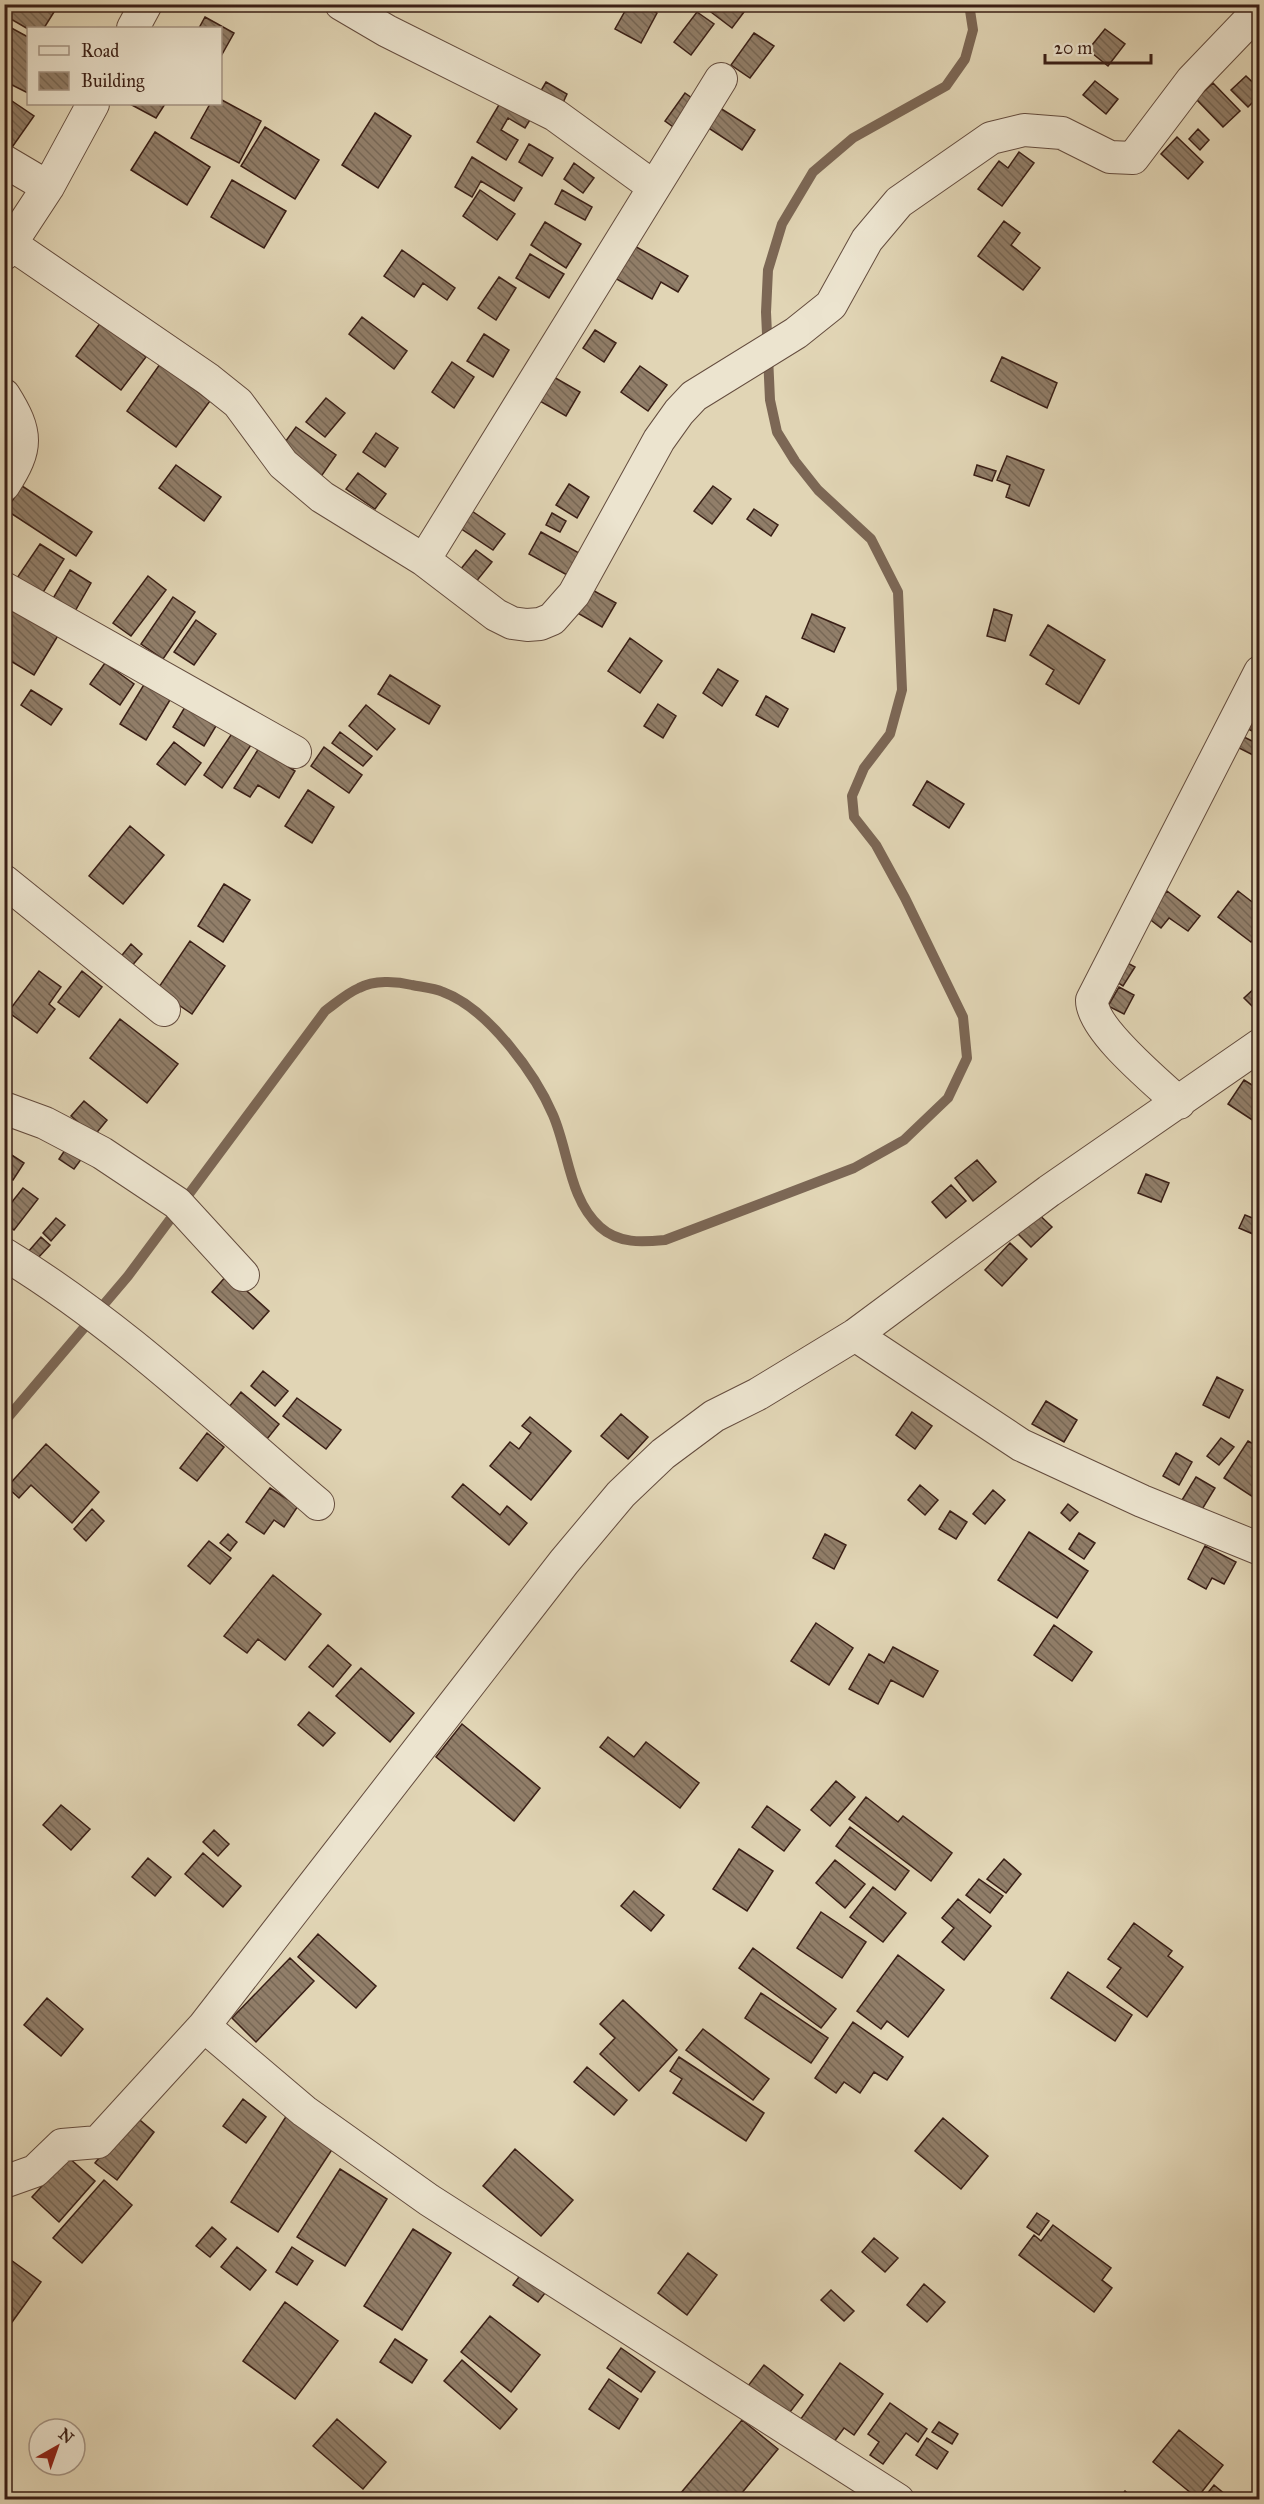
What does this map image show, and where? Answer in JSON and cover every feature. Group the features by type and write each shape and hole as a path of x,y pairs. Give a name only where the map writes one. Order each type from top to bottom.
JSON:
{"street":[{"path":"134,27 146,4"},
{"path":"341,4 387,31 555,115 654,186"},
{"path":"92,105 48,187 8,249 208,379 238,403 283,464 301,481 424,560 496,615 527,625 552,619 574,594 667,427 694,396 796,333 831,305 867,240 899,202 991,138 1024,130 1062,133 1110,157 1133,158 1192,80 1260,9"},
{"path":"424,560 721,79"},
{"path":"4,161 48,187"},
{"path":"4,395 24,438 21,455 4,485"},
{"path":"4,588 295,752"},
{"path":"1179,1103 1104,1028 1092,1007 1092,1000 1260,672"},
{"path":"4,881 164,1010"},
{"path":"4,2182 35,2171 62,2145 98,2142 204,2026 564,1562 621,1494 663,1454 714,1416 758,1394 855,1335 1050,1191 1260,1045"},
{"path":"4,1108 45,1123 102,1153 187,1213 243,1275"},
{"path":"4,1254 85,1309 114,1332 318,1504"},
{"path":"855,1335 1021,1445 1142,1501 1260,1549"},
{"path":"204,2026 304,2111 429,2200 898,2499"}],"building":[{"path":"4,4 59,4 45,27 27,28 4,15"},
{"path":"629,4 642,4 657,13 641,43 615,29"},
{"path":"705,4 743,4 747,8 732,28 703,6"},
{"path":"697,12 714,24 691,55 674,42"},
{"path":"205,17 234,33 222,54 222,27 200,27"},
{"path":"4,24 27,36 27,92 4,81"},
{"path":"1105,29 1125,44 1108,66 1088,50"},
{"path":"754,33 774,46 750,78 731,65"},
{"path":"1246,76 1260,89 1260,95 1248,107 1231,90"},
{"path":"1095,81 1118,99 1106,114 1083,95"},
{"path":"546,82 567,94 561,107 539,94"},
{"path":"1213,83 1240,111 1223,127 1196,99"},
{"path":"685,93 696,101 676,129 665,121"},
{"path":"503,98 533,115 525,128 508,118 501,130 518,140 506,160 477,142"},
{"path":"9,99 34,116 8,153 4,151 4,106"},
{"path":"222,100 261,121 239,163 191,138 209,105 222,105"},
{"path":"132,105 164,105 156,118"},
{"path":"720,108 755,130 742,150 707,127"},
{"path":"375,113 411,136 378,188 342,165"},
{"path":"265,127 319,160 295,199 241,166"},
{"path":"1198,129 1209,140 1200,150 1189,139"},
{"path":"155,132 210,167 187,205 131,170"},
{"path":"1177,137 1203,162 1188,179 1161,154"},
{"path":"529,144 553,158 542,176 519,162"},
{"path":"1019,152 1034,163 1002,206 978,189 999,161 1008,168"},
{"path":"472,157 522,188 514,201 481,181 472,197 455,187"},
{"path":"574,163 594,178 583,193 564,179"},
{"path":"232,180 286,211 264,248 211,217"},
{"path":"480,190 515,214 497,240 463,216"},
{"path":"562,190 592,207 585,220 555,204"},
{"path":"1004,221 1020,233 1011,245 1040,268 1023,290 978,256"},
{"path":"545,222 581,244 566,268 531,245"},
{"path":"631,244 688,276 678,292 661,282 652,299 613,277"},
{"path":"402,250 455,288 447,300 423,283 414,297 384,276"},
{"path":"530,254 564,274 549,298 516,278"},
{"path":"499,277 516,288 496,320 478,308"},
{"path":"362,317 407,351 394,369 349,334"},
{"path":"101,322 146,357 121,390 76,356"},
{"path":"595,330 616,343 604,362 583,348"},
{"path":"484,334 509,350 493,377 467,361"},
{"path":"1002,357 1057,383 1047,408 991,381"},
{"path":"452,362 474,377 454,408 432,392"},
{"path":"160,364 210,401 176,447 127,411"},
{"path":"640,366 667,385 648,411 621,392"},
{"path":"545,372 580,392 566,416 531,396"},
{"path":"326,398 345,413 325,437 306,422"},
{"path":"296,427 336,455 320,478 280,449"},
{"path":"376,433 398,448 385,467 363,452"},
{"path":"1007,456 1044,470 1029,506 1006,497 1010,485 997,480"},
{"path":"176,465 221,497 204,521 159,488"},
{"path":"977,465 996,471 992,481 974,475"},
{"path":"358,473 386,494 375,509 346,489"},
{"path":"569,484 589,497 577,518 556,505"},
{"path":"22,486 92,532 76,556 6,510"},
{"path":"713,486 731,499 712,524 694,511"},
{"path":"469,509 505,534 493,550 457,526"},
{"path":"754,509 778,525 771,536 747,519"},
{"path":"552,513 566,521 560,532 546,525"},
{"path":"541,532 579,553 567,575 529,554"},
{"path":"40,544 64,559 42,594 17,578"},
{"path":"476,550 492,562 475,583 460,570"},
{"path":"70,570 91,583 74,613 52,600"},
{"path":"148,576 166,590 131,636 113,623"},
{"path":"587,587 616,603 602,627 574,611"},
{"path":"173,597 195,612 163,659 141,644"},
{"path":"4,600 59,634 34,675 4,657"},
{"path":"994,609 1012,615 1005,641 987,636"},
{"path":"812,614 845,628 834,652 802,638"},
{"path":"196,620 216,634 194,665 174,652"},
{"path":"1048,625 1105,660 1079,704 1046,684 1054,670 1030,655"},
{"path":"630,638 662,661 640,693 608,671"},
{"path":"105,663 134,684 120,705 90,684"},
{"path":"718,669 738,681 722,706 703,693"},
{"path":"390,675 440,706 429,724 378,694"},
{"path":"148,678 173,695 146,740 120,724"},
{"path":"31,690 62,709 51,725 21,705"},
{"path":"766,696 788,709 778,727 756,715"},
{"path":"188,702 219,721 204,746 173,727"},
{"path":"1260,703 1260,735 1246,728"},
{"path":"658,704 676,716 663,738 644,726"},
{"path":"366,705 395,729 377,750 349,726"},
{"path":"233,732 251,745 222,788 204,775"},
{"path":"340,732 372,756 363,766 332,743"},
{"path":"1236,733 1260,745 1259,758 1231,744"},
{"path":"174,742 201,763 185,785 157,764"},
{"path":"324,747 362,775 349,793 311,766"},
{"path":"259,748 295,771 279,798 258,785 250,797 234,788"},
{"path":"927,781 964,804 949,828 913,805"},
{"path":"308,790 334,807 312,843 285,826"},
{"path":"130,826 164,855 123,904 89,876"},
{"path":"224,884 250,900 223,942 198,926"},
{"path":"1167,891 1200,916 1188,931 1169,918 1161,928 1147,917"},
{"path":"1238,891 1260,908 1260,931 1251,942 1218,917"},
{"path":"190,941 225,966 192,1014 157,990"},
{"path":"131,944 142,954 130,968 119,959"},
{"path":"1122,960 1135,967 1123,986 1112,979"},
{"path":"39,971 61,987 49,1004 55,1009 37,1033 8,1012"},
{"path":"82,971 102,987 79,1017 58,1002"},
{"path":"1260,985 1260,1014 1244,998"},
{"path":"1119,987 1134,995 1124,1014 1108,1006"},
{"path":"120,1019 178,1064 147,1103 90,1058"},
{"path":"1244,1080 1260,1090 1260,1125 1228,1104"},
{"path":"84,1101 107,1120 94,1136 71,1116"},
{"path":"69,1144 85,1154 74,1169 59,1159"},
{"path":"4,1150 24,1163 13,1180 4,1175"},
{"path":"977,1160 996,1182 973,1201 955,1178"},
{"path":"1146,1174 1169,1183 1161,1202 1138,1193"},
{"path":"951,1185 966,1201 946,1218 932,1202"},
{"path":"23,1188 38,1199 14,1230 4,1223 4,1212"},
{"path":"1032,1208 1052,1227 1031,1247 1013,1229"},
{"path":"1245,1215 1260,1221 1260,1237 1239,1228"},
{"path":"56,1218 65,1225 51,1241 43,1233"},
{"path":"41,1237 50,1245 37,1259 28,1252"},
{"path":"1010,1243 1027,1259 1002,1286 985,1270"},
{"path":"228,1274 269,1311 253,1329 212,1292"},
{"path":"263,1371 288,1391 275,1406 251,1386"},
{"path":"1217,1377 1243,1390 1229,1418 1203,1405"},
{"path":"241,1392 279,1424 263,1444 225,1412"},
{"path":"297,1398 341,1430 326,1449 283,1416"},
{"path":"1046,1401 1077,1420 1064,1442 1032,1424"},
{"path":"912,1412 932,1426 915,1449 896,1435"},
{"path":"621,1414 648,1437 628,1459 601,1436"},
{"path":"530,1417 571,1451 531,1500 490,1466 510,1442 519,1449 531,1433 522,1426"},
{"path":"207,1433 224,1447 197,1481 180,1468"},
{"path":"1221,1438 1234,1447 1219,1465 1207,1456"},
{"path":"1248,1441 1260,1448 1260,1487 1253,1497 1224,1478"},
{"path":"46,1444 99,1492 72,1523 31,1485 19,1498 7,1487"},
{"path":"1176,1453 1192,1462 1179,1485 1163,1476"},
{"path":"1196,1477 1215,1488 1198,1516 1179,1505"},
{"path":"463,1484 500,1515 507,1506 527,1523 509,1545 452,1497"},
{"path":"920,1485 938,1500 925,1515 908,1500"},
{"path":"270,1488 298,1506 284,1527 274,1520 264,1534 246,1522"},
{"path":"993,1490 1005,1500 985,1524 973,1514"},
{"path":"1068,1504 1078,1512 1070,1521 1061,1513"},
{"path":"92,1509 104,1521 86,1541 74,1529"},
{"path":"950,1511 967,1522 956,1539 939,1529"},
{"path":"1029,1532 1088,1571 1057,1618 998,1580"},
{"path":"1079,1533 1095,1543 1084,1559 1069,1549"},
{"path":"228,1534 237,1542 230,1551 220,1543"},
{"path":"825,1534 846,1545 834,1569 813,1558"},
{"path":"209,1541 231,1558 210,1584 188,1566"},
{"path":"1205,1546 1236,1562 1224,1584 1212,1578 1206,1589 1188,1579"},
{"path":"273,1575 321,1614 285,1660 258,1639 247,1653 224,1636"},
{"path":"816,1623 853,1648 829,1685 791,1661"},
{"path":"1054,1625 1092,1652 1072,1681 1034,1655"},
{"path":"328,1645 351,1665 333,1687 309,1667"},
{"path":"893,1647 938,1671 923,1697 891,1680 878,1704 849,1689 869,1654 884,1663"},
{"path":"361,1668 414,1713 390,1742 336,1696"},
{"path":"309,1712 335,1733 323,1746 298,1725"},
{"path":"462,1724 540,1788 514,1821 436,1757"},
{"path":"608,1737 634,1757 646,1742 699,1783 680,1808 600,1747"},
{"path":"836,1781 855,1797 830,1826 811,1810"},
{"path":"866,1797 898,1822 903,1816 952,1853 931,1881 849,1819"},
{"path":"61,1805 90,1829 71,1850 43,1825"},
{"path":"767,1806 800,1830 784,1851 752,1827"},
{"path":"850,1827 909,1871 895,1890 836,1846"},
{"path":"214,1830 229,1844 218,1856 203,1842"},
{"path":"739,1849 773,1871 747,1911 713,1889"},
{"path":"203,1853 241,1886 223,1907 185,1874"},
{"path":"148,1858 171,1877 155,1896 132,1877"},
{"path":"1004,1859 1021,1874 1006,1893 987,1879"},
{"path":"835,1860 865,1884 845,1908 816,1883"},
{"path":"979,1879 1003,1896 990,1913 966,1895"},
{"path":"873,1887 906,1913 883,1942 850,1917"},
{"path":"634,1891 664,1915 651,1931 621,1906"},
{"path":"958,1899 991,1926 964,1960 942,1942 954,1928 942,1918"},
{"path":"821,1912 866,1942 842,1978 797,1948"},
{"path":"1134,1923 1172,1951 1168,1956 1183,1967 1147,2017 1107,1987 1121,1968 1108,1959"},
{"path":"318,1934 376,1986 356,2008 298,1957"},
{"path":"753,1948 836,2009 821,2028 739,1968"},
{"path":"898,1955 944,1990 908,2037 887,2021 881,2029 857,2011"},
{"path":"290,1958 314,1981 256,2042 232,2018"},
{"path":"1068,1972 1132,2015 1115,2041 1051,1998"},
{"path":"761,1993 828,2038 811,2063 745,2018"},
{"path":"47,1998 83,2029 61,2056 24,2025"},
{"path":"623,2000 677,2050 639,2091 600,2054 615,2038 600,2024"},
{"path":"853,2022 903,2057 887,2080 874,2072 860,2093 844,2082 836,2093 815,2078"},
{"path":"703,2029 769,2079 753,2100 686,2050"},
{"path":"679,2057 764,2113 746,2141 673,2093 682,2079 670,2071"},
{"path":"587,2067 627,2100 614,2115 574,2082"},
{"path":"243,2099 266,2117 246,2143 223,2126"},
{"path":"134,2115 154,2132 117,2180 95,2163"},
{"path":"287,2115 335,2145 278,2232 231,2202"},
{"path":"943,2118 988,2156 961,2189 915,2151"},
{"path":"515,2149 573,2200 541,2236 483,2186"},
{"path":"68,2157 95,2181 59,2222 32,2197"},
{"path":"340,2169 387,2199 345,2266 297,2237"},
{"path":"104,2180 132,2205 82,2263 53,2238"},
{"path":"1037,2213 1049,2221 1039,2235 1027,2227"},
{"path":"1053,2225 1111,2268 1102,2280 1112,2288 1094,2312 1019,2255 1034,2235 1041,2241"},
{"path":"212,2227 226,2239 210,2257 196,2246"},
{"path":"413,2229 451,2253 402,2330 364,2306"},
{"path":"874,2238 898,2258 885,2272 862,2252"},
{"path":"237,2247 266,2270 250,2290 221,2267"},
{"path":"292,2247 313,2261 297,2285 276,2272"},
{"path":"688,2253 717,2275 687,2315 658,2293"},
{"path":"4,2255 41,2282 7,2329 4,2328"},
{"path":"524,2270 549,2288 538,2302 513,2285"},
{"path":"924,2284 945,2302 927,2322 907,2305"},
{"path":"831,2290 854,2311 844,2321 821,2300"},
{"path":"285,2302 338,2341 295,2399 243,2361"},
{"path":"490,2316 540,2355 511,2392 461,2352"},
{"path":"395,2339 427,2360 412,2383 380,2362"},
{"path":"621,2348 655,2372 641,2392 607,2368"},
{"path":"462,2360 517,2409 500,2429 444,2381"},
{"path":"840,2363 883,2394 854,2435 844,2428 831,2446 798,2423"},
{"path":"764,2365 803,2395 787,2416 748,2386"},
{"path":"609,2379 638,2399 619,2429 589,2409"},
{"path":"890,2403 927,2429 918,2442 906,2433 883,2464 870,2455 879,2442 868,2434"},
{"path":"337,2419 386,2462 363,2489 313,2446"},
{"path":"742,2420 778,2449 736,2500 687,2500 680,2494"},
{"path":"939,2422 958,2434 952,2444 932,2432"},
{"path":"1179,2430 1223,2465 1197,2498 1153,2462"},
{"path":"927,2438 948,2452 937,2469 916,2455"},
{"path":"1214,2485 1232,2500 1202,2500"},
{"path":"1125,2491 1136,2500 1118,2500"}],"waterway":[{"path":"4,1422 128,1276 325,1011 365,985 392,982 439,991 460,1000 492,1027 522,1062 545,1098 558,1129 576,1189 590,1216 607,1233 631,1241 665,1240 854,1168 904,1140 948,1098 967,1058 963,1017 905,898 876,845 854,817 852,796 864,768 890,734 902,690 898,592 871,539 818,490 795,461 777,432 770,400 766,312 768,270 782,224 813,172 853,138 946,86 965,59 973,30 969,4"}]}
